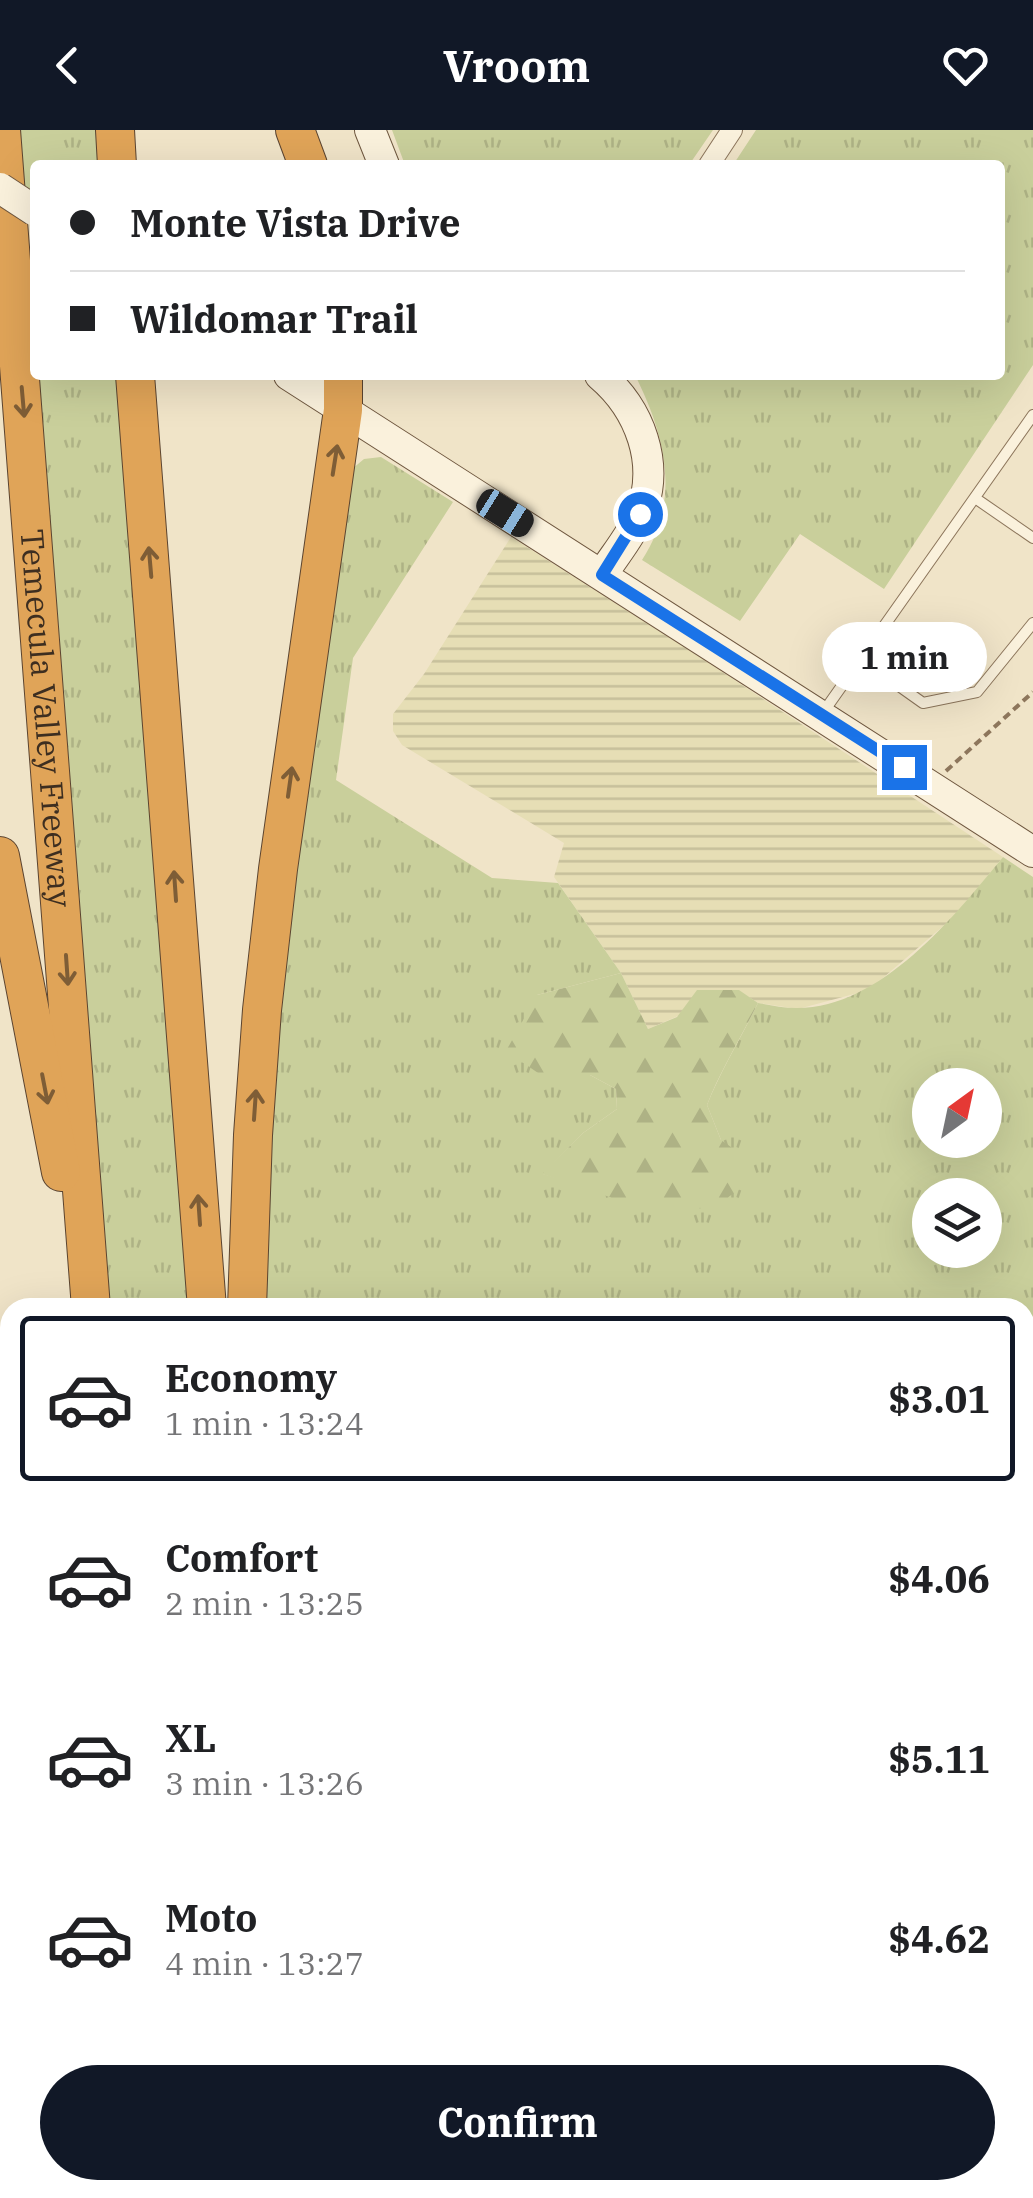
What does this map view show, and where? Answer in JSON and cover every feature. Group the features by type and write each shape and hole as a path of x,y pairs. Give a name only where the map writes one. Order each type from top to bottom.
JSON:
{"highway":[{"name":"Temecula Valley Freeway","path":"1,130 88,1298"},
{"path":"115,130 118,160"},
{"path":"295,130 306,160"},
{"path":"135,380 206,1298"},
{"path":"247,1298 262,1010 343,392"},
{"path":"0,856 87,1298"}],"main road":[{"path":"370,130 382,160"},
{"path":"0,188 30,207"},
{"path":"305,380 343,392 602,575 1033,852"},
{"path":"602,575 640,514 649,472 642,427 606,380"}],"street":[{"path":"712,160 732,130"}],"lane":[{"path":"822,714 1033,415"},
{"path":"975,498 1033,538"},
{"path":"860,659 924,702 977,692 1033,623"}],"path":[{"path":"932,784 1033,692"}],"shaded area":[{"path":"511,537 1003,857 956,915 869,990 798,1009 758,1003 738,990 648,1029 621,973 554,877 564,843 402,745 393,731 393,714 424,674"}],"green space":[{"path":"17,130 96,130 99,160 30,160 30,202 22,197"},
{"path":"392,130 713,130 692,160 403,160"},
{"path":"756,130 1033,130 1033,365 884,589 800,534 740,621 642,560 662,514 665,467 654,421 637,380 1005,380 1005,160 736,160"},
{"path":"37,380 116,380 187,1298 107,1298"},
{"path":"381,457 453,502 353,658 336,780 492,878 558,883 621,973 537,995 541,1075 590,1075 616,1089 617,1109 583,1133 543,1174 586,1187 721,1140 707,1105 758,1003 796,1008 827,1004 857,993 913,955 1003,857 1033,877 1033,1298 265,1298 273,1029 352,469 364,459"},
{"path":"621,973 648,1029 677,1017 697,990 739,990 758,1003 707,1105 721,1140 745,1157 741,1188 713,1208 630,1204 542,1174 583,1133 617,1109 616,1089 590,1075 541,1075 506,1051 537,995"}],"route":[{"path":"640,514 602,575 904,767"}]}
